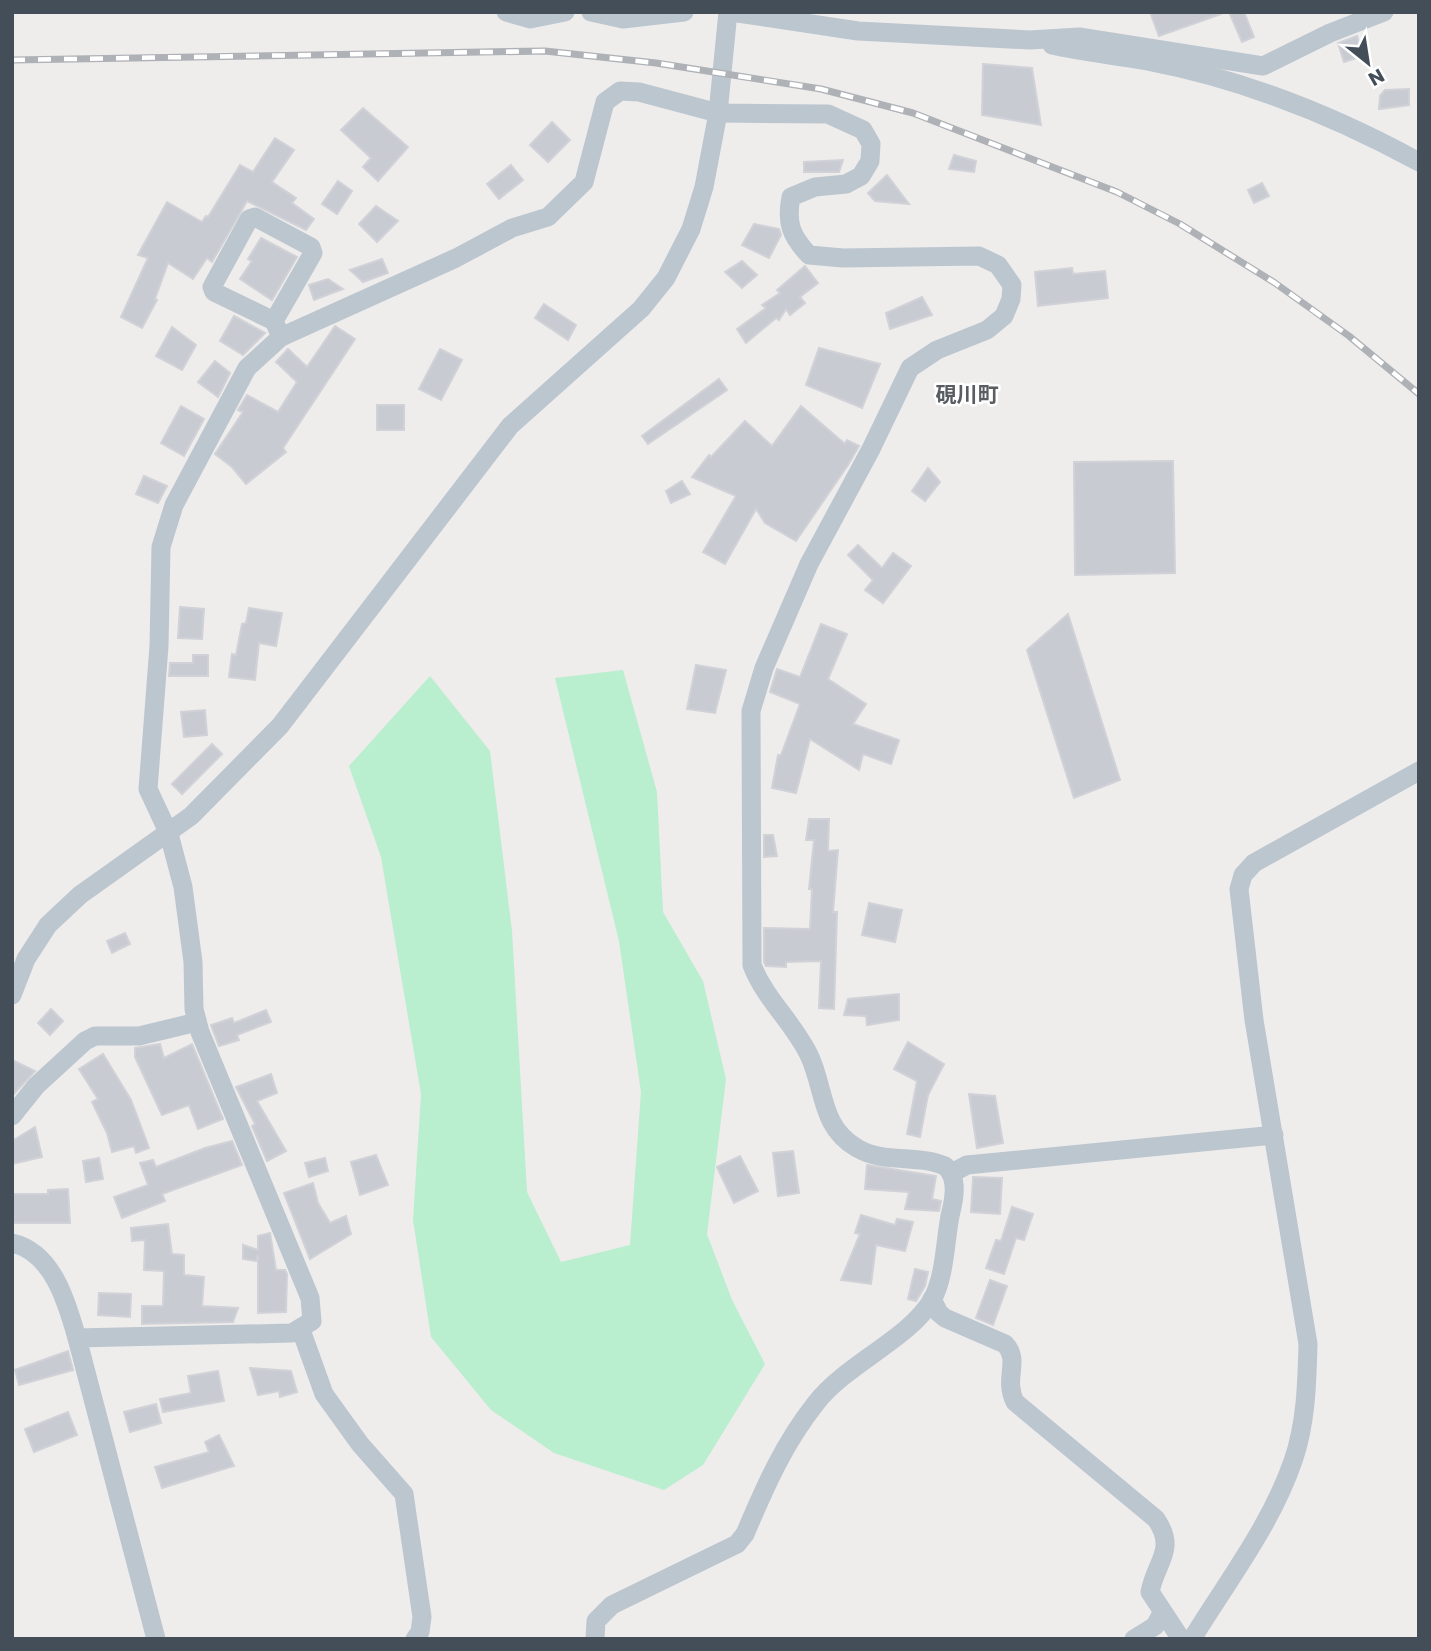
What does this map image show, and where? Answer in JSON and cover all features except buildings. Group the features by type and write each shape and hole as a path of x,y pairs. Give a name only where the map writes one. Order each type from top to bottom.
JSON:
{"street":[{"path":"506,12 530,19 565,12"},
{"path":"591,12 623,19 684,12"},
{"path":"12,995 26,960 48,925 80,895 169,834 227,783 280,726 510,426 641,309 666,278 691,229 704,187 718,113 729,12 858,31 1030,40 1079,37 1263,66 1384,12"},
{"path":"1030,40 1148,61 1230,82 1328,117 1419,162"},
{"path":"278,329 456,258 512,228 548,216 584,182 605,102 621,91 639,92 718,113 828,114 863,130 872,144 870,162 861,176 846,184 815,187 791,197 787,217 790,230 809,255 843,258 979,256 998,265 1012,285 1011,299 1004,316 987,330 937,350 910,368 871,449 809,564 764,668 751,711 752,965 761,988 788,1018 806,1050 824,1107 844,1139 874,1156 941,1164 952,1173 953,1204 933,1299 920,1315 839,1378 817,1401 779,1455 745,1534 737,1544 612,1605 596,1621 595,1639"},
{"path":"78,1338 300,1330 312,1321 310,1298 197,1022 187,911 169,834 148,789 159,646 161,547 174,505 247,368 278,329 313,253 311,247 255,217 248,219 212,287 214,292 278,329"},
{"path":"1192,1639 1280,1490 1294,1460 1307,1396 1308,1344 1254,1020 1239,889 1243,874 1254,863 1419,771"},
{"path":"12,1116 36,1086 85,1041 95,1036 132,1037 197,1022"},
{"path":"952,1173 967,1165 1274,1135"},
{"path":"12,1243 28,1248 45,1265 64,1297 78,1338 156,1639"},
{"path":"933,1299 945,1318 1005,1344 1012,1352 1008,1381 1015,1402 1156,1519 1166,1534 1166,1548 1150,1592 1181,1639"},
{"path":"300,1330 324,1394 360,1444 404,1494 422,1618 420,1632 415,1639"},
{"path":"1134,1639 1155,1626 1162,1613"}],"green space":[{"path":"623,670 657,792 663,912 703,981 726,1079 707,1234 732,1300 765,1364 703,1465 664,1490 554,1453 491,1410 431,1337 413,1220 421,1094 381,857 349,766 430,676 490,751 512,931 527,1192 561,1262 630,1245 641,1092 619,941 555,678"}],"railway":[{"path":"12,60 545,51 656,63 821,89 913,113 1117,192 1180,224 1275,283 1349,336 1419,394"}],"district":[{"name":"硯川町","path":"967,394"}]}
